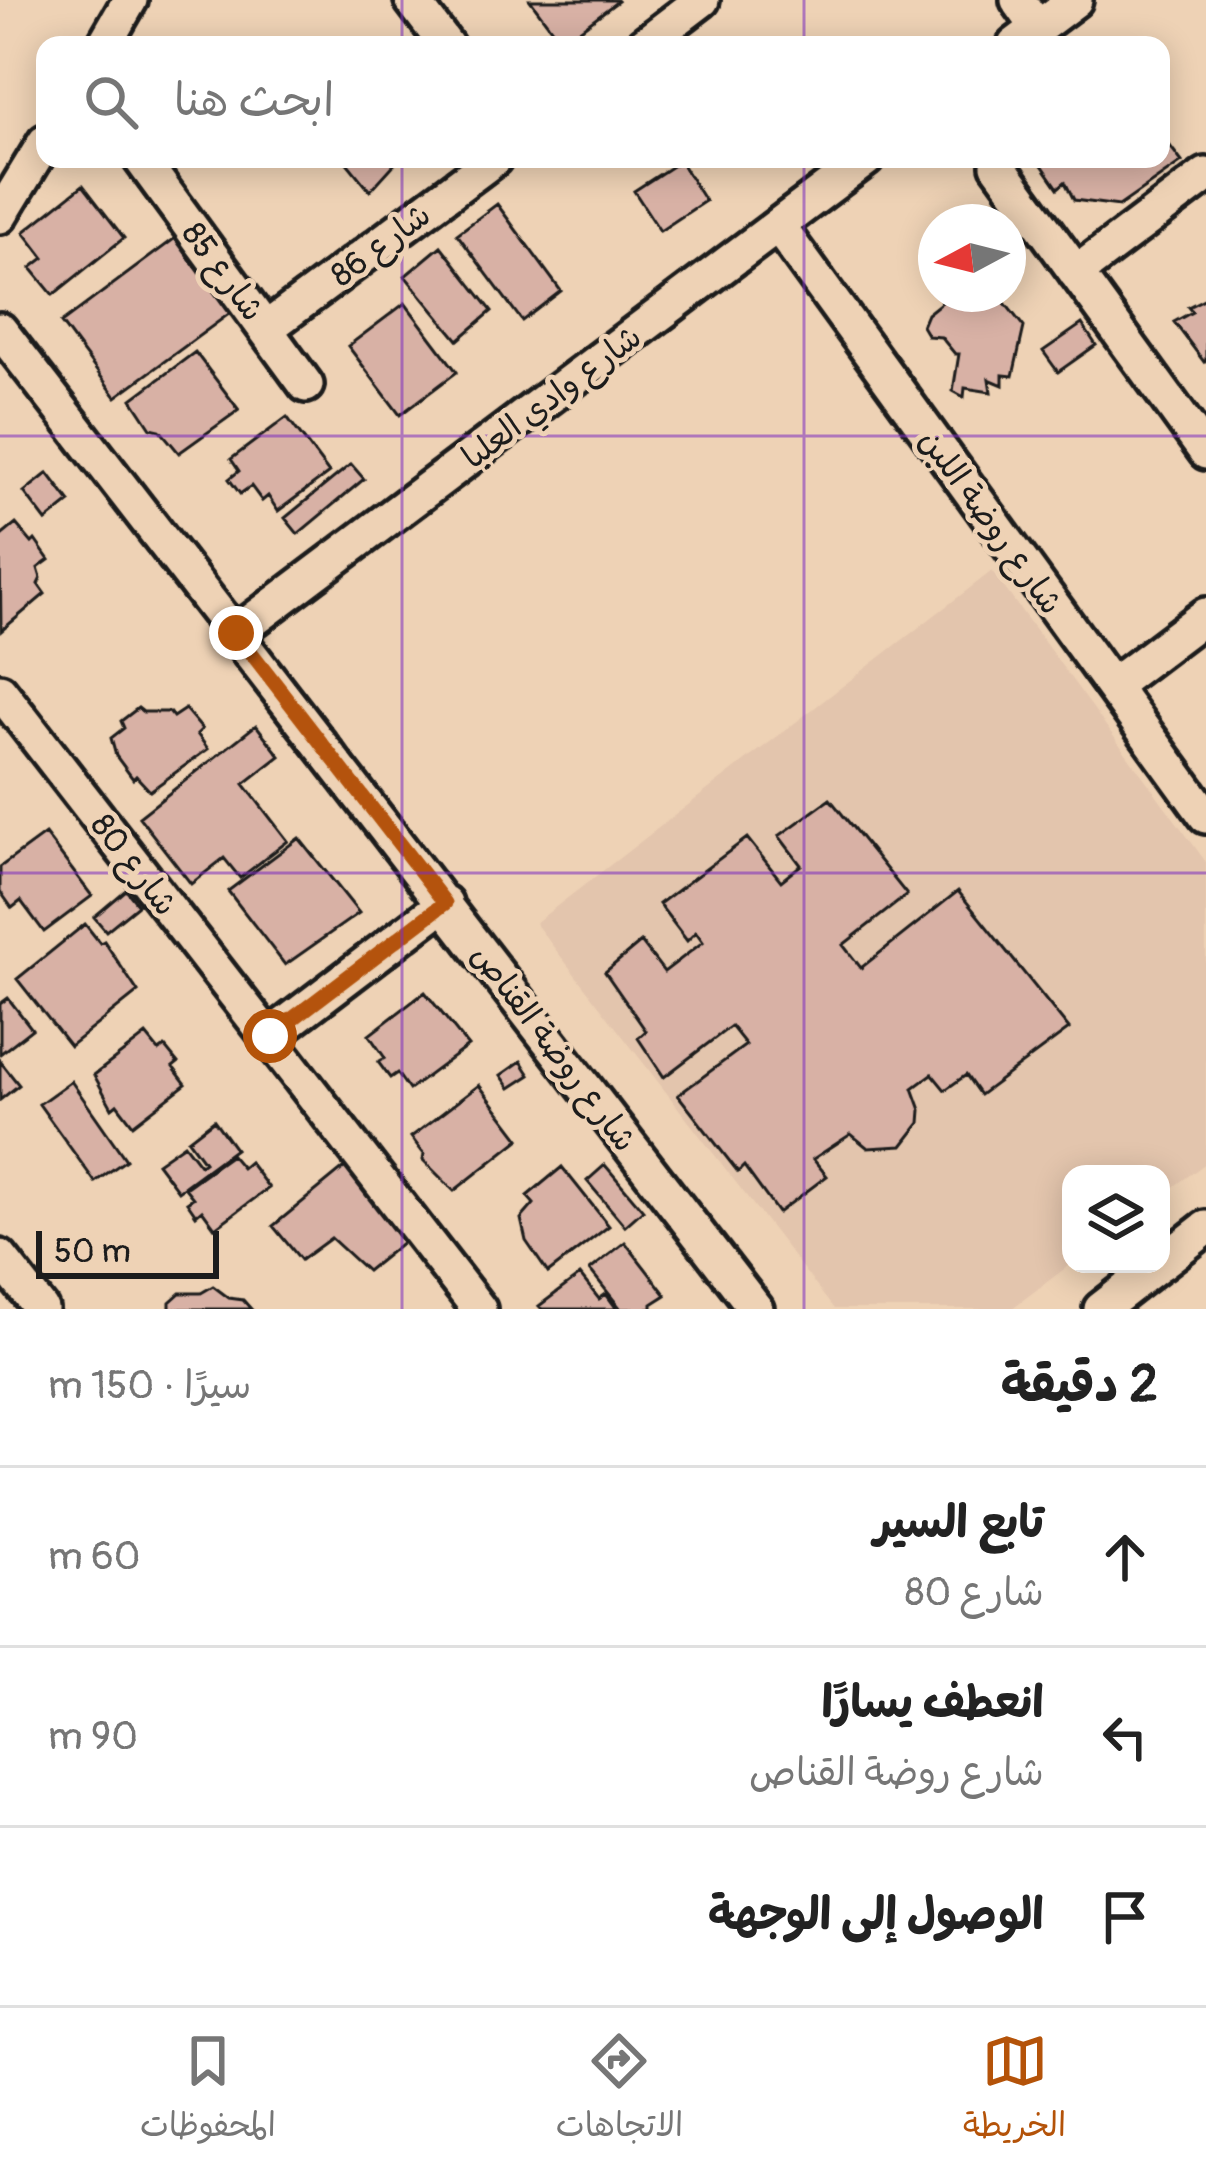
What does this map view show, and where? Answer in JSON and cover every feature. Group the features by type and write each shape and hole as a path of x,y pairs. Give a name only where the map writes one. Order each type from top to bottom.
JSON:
{"street":[{"path":"109,36 130,0"},
{"path":"412,0 439,36"},
{"path":"656,36 702,0"},
{"path":"1018,0 1026,36"},
{"path":"1027,36 1075,0"},
{"path":"0,216 36,157"},
{"name":"شارع 85","path":"148,168 306,385"},
{"name":"شارع 86","path":"267,328 482,168"},
{"name":"شارع وادي العلبا","path":"236,633 854,168"},
{"path":"1000,168 1206,452"},
{"path":"1076,273 1206,176"},
{"name":"شارع روضة اللبن","path":"778,226 1205,813"},
{"name":"شارع روضة القناص","path":"0,330 756,1309"},
{"path":"1112,686 1206,615"},
{"name":"شارع 80","path":"0,691 478,1309"},
{"path":"270,1036 445,903"},
{"path":"1170,1255 1206,1228"},
{"path":"0,1257 40,1309"},
{"path":"1101,1309 1147,1273"}],"shaded area":[{"path":"992,571 1206,862 1206,1163 1170,1189 1170,1165 1062,1165 1062,1271 1011,1309 834,1309 535,923"}],"building":[{"path":"530,0 618,1 571,36 557,36"},
{"path":"1170,146 1182,162 1119,206 1074,200 1065,182 1058,188 1044,168 1170,168"},
{"path":"351,168 391,168 370,191"},
{"path":"669,168 684,168 705,201 660,231 634,191"},
{"path":"83,185 124,238 53,295 31,268 44,258 24,232"},
{"path":"497,204 561,291 522,321 457,234"},
{"path":"178,236 233,311 116,397 61,323"},
{"path":"441,246 492,311 458,340 405,276"},
{"path":"1206,298 1206,360 1204,362 1174,322"},
{"path":"405,303 457,372 400,415 348,346"},
{"path":"1012,312 1024,327 1013,376 1003,375 1003,385 989,379 991,392 965,388 964,397 953,391 959,354 941,337 928,336 922,326 927,314"},
{"path":"1082,324 1096,345 1058,372 1043,351"},
{"path":"195,352 239,410 179,453 160,430 151,428 132,399"},
{"path":"287,417 329,473 278,511 268,496 262,501 251,486 240,494 229,479 239,471 231,459"},
{"path":"351,464 364,479 298,534 285,518"},
{"path":"48,473 70,502 46,521 24,492"},
{"path":"16,524 49,560 38,568 38,584 45,594 1,631 0,537"},
{"path":"138,708 169,712 173,717 185,709 202,729 197,734 208,749 150,791 136,776 133,779 116,756 111,738 124,728 121,721"},
{"path":"256,725 280,756 244,784 288,841 240,878 224,858 191,884 139,817"},
{"path":"830,799 907,895 843,945 861,968 958,891 1069,1029 980,1095 966,1075 945,1090 932,1074 913,1088 920,1123 902,1146 868,1148 851,1134 813,1159 827,1176 778,1213 744,1166 738,1172 678,1095 746,1045 731,1026 664,1077 638,1038 646,1031 605,972 641,942 664,972 703,942 696,932 687,941 659,904 747,838 781,881 801,865 779,836"},
{"path":"45,834 92,896 44,932 21,901 12,908 0,891 0,867"},
{"path":"299,838 359,913 285,965 228,891"},
{"path":"126,890 138,905 106,931 94,917"},
{"path":"85,924 100,943 104,941 138,992 70,1046 17,979"},
{"path":"425,992 468,1046 409,1090 397,1073 390,1078 378,1062 385,1058 369,1035"},
{"path":"8,998 32,1029 0,1054 0,1004"},
{"path":"146,1035 159,1051 165,1047 186,1084 133,1125 117,1104 112,1108 94,1075"},
{"path":"0,1061 19,1085 0,1100"},
{"path":"521,1061 530,1075 510,1088 501,1075"},
{"path":"71,1081 126,1160 95,1182 39,1104"},
{"path":"479,1085 520,1139 454,1191 423,1160 424,1154 411,1137"},
{"path":"214,1120 235,1149 178,1191 157,1163 184,1144 200,1165 204,1162 188,1140"},
{"path":"231,1155 242,1168 249,1162 269,1188 215,1228 202,1210 196,1215 187,1202 193,1198 185,1188"},
{"path":"605,1165 643,1210 625,1226 587,1181"},
{"path":"345,1167 409,1237 367,1271 331,1238 301,1260 273,1226"},
{"path":"562,1167 609,1226 548,1273 526,1241 521,1219 534,1204 527,1196"},
{"path":"625,1242 666,1295 652,1309 621,1309 590,1270"},
{"path":"580,1275 599,1299 606,1294 617,1309 539,1306"},
{"path":"213,1286 251,1309 170,1309 170,1302 180,1293 201,1293"}],"route":[{"path":"236,633 445,903 270,1036"}]}
